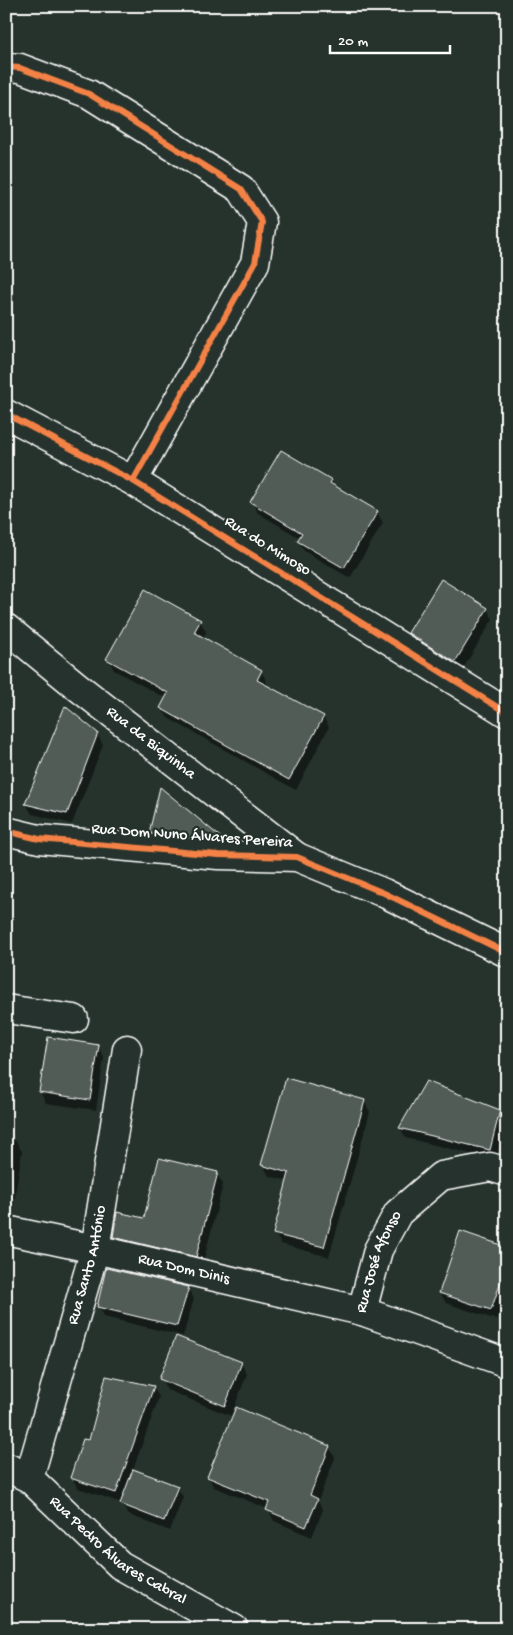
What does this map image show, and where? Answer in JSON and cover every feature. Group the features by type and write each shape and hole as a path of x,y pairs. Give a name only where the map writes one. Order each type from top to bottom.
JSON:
{"street":[{"path":"6,67 20,68 89,94 241,189 262,222 255,263 133,480"},
{"name":"Rua do Mimoso","path":"6,414 133,480 507,713"},
{"name":"Rua da Biquinha","path":"6,628 78,687 297,856"},
{"name":"Rua Dom Nuno Álvares Pereira","path":"6,831 39,839 218,856 297,856 384,893 507,953"},
{"path":"6,1009 74,1019"},
{"name":"Rua Santo António","path":"18,1472 95,1249 127,1049"},
{"name":"Rua José Afonso","path":"507,1172 490,1167 441,1176 398,1214 378,1250 362,1311 507,1363"},
{"name":"Rua Dom Dinis","path":"6,1230 362,1311"},
{"name":"Rua Pedro Álvares Cabral","path":"18,1472 120,1565 234,1629"}],"building":[{"path":"281,450 332,480 330,483 378,511 344,568 297,541 302,533 250,502"},
{"path":"441,579 488,608 455,662 408,633"},
{"path":"145,589 201,620 194,632 262,670 257,680 324,716 289,780 160,708 168,693 106,659"},
{"path":"65,706 98,733 67,814 25,804"},
{"path":"160,787 224,840 149,833"},
{"path":"48,1037 99,1045 90,1100 39,1092"},
{"path":"286,1078 365,1100 324,1247 273,1234 289,1173 261,1165"},
{"path":"426,1081 500,1110 490,1150 399,1128"},
{"path":"159,1158 218,1172 196,1257 113,1237 117,1212 144,1218"},
{"path":"460,1231 507,1247 507,1264 491,1310 439,1293"},
{"path":"106,1268 189,1287 177,1326 97,1307"},
{"path":"176,1336 242,1362 225,1406 159,1379"},
{"path":"106,1376 154,1386 116,1493 70,1478 83,1439 89,1440"},
{"path":"236,1407 330,1446 310,1495 318,1499 306,1527 266,1510 269,1502 207,1477"},
{"path":"133,1469 178,1486 164,1521 120,1504"}],"cycle path":[{"path":"6,67 20,68 89,94 241,189 262,222 255,263 133,481"},
{"path":"6,414 133,481 507,713"},
{"path":"6,831 39,839 218,855 297,857 384,893 507,953"}]}
